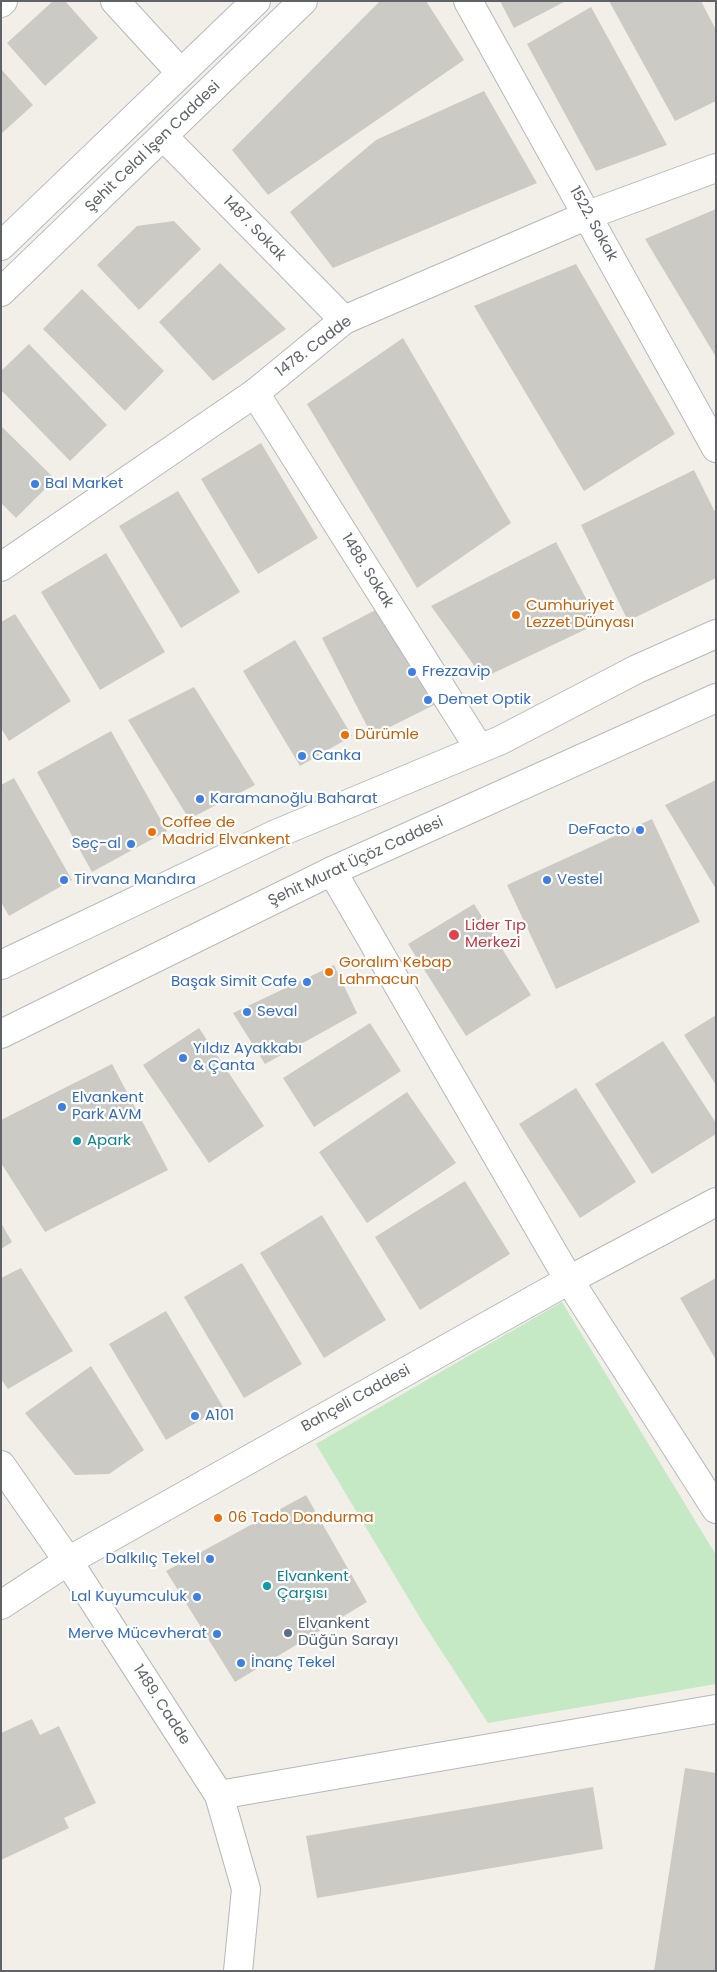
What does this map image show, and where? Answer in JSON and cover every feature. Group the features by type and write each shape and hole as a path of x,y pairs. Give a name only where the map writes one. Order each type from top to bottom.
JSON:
{"street":[{"path":"114,1 181,73"},
{"path":"1,246 256,1"},
{"name":"Şehit Celal İşen Caddesi","path":"1,292 303,1"},
{"name":"1522. Sokak","path":"468,1 716,448"},
{"name":"1487. Sokak","path":"164,137 344,320"},
{"name":"1478. Cadde","path":"1,567 255,394 344,320 588,216 716,168"},
{"name":"1488. Sokak","path":"255,394 479,748"},
{"path":"1,965 276,834 500,740 637,669 716,634"},
{"name":"Şehit Murat Üçöz Caddesi","path":"1,1034 332,871 716,698"},
{"path":"332,871 569,1280 716,1509"},
{"name":"Bahçeli Caddesi","path":"1,1605 68,1561 569,1280 716,1202"},
{"name":"1489. Cadde","path":"1,1465 68,1561 219,1795 246,1889 238,1971"},
{"path":"219,1795 716,1709"}],"green space":[{"path":"562,1302 716,1555 716,1684 488,1723 422,1621 316,1444"}],"building":[{"path":"53,1 65,1 98,38 45,86 7,43"},
{"path":"380,1 426,1 464,60 268,195 232,150"},
{"path":"500,1 566,1 514,28"},
{"path":"609,1 701,1 716,30 716,101 675,121"},
{"path":"591,7 667,145 596,171 527,44"},
{"path":"1,69 33,105 1,134"},
{"path":"484,91 537,183 333,268 290,212 376,140"},
{"path":"716,209 716,357 645,239"},
{"path":"174,221 201,249 139,310 97,265 137,226"},
{"path":"220,263 286,329 213,381 159,322"},
{"path":"576,264 675,434 584,491 474,306"},
{"path":"82,289 164,371 125,411 43,329"},
{"path":"403,338 511,523 417,588 307,404"},
{"path":"29,344 107,425 70,461 1,390 1,371"},
{"path":"1,426 55,479 16,518 1,503"},
{"path":"261,443 318,538 258,574 201,479"},
{"path":"694,470 716,514 716,578 628,621 581,525"},
{"path":"178,491 240,592 181,628 119,526"},
{"name":"Cumhuriyet Lezzet Dünyası","path":"556,542 599,623 483,678 431,606"},
{"path":"106,553 165,652 100,690 41,592"},
{"path":"383,606 434,705 372,736 322,638"},
{"path":"15,614 71,701 9,741 1,728 1,622"},
{"path":"295,640 352,736 300,766 243,671"},
{"path":"194,687 255,785 189,819 128,720"},
{"path":"111,731 167,831 92,872 37,772"},
{"path":"14,778 72,880 9,916 1,902 1,785"},
{"path":"716,780 716,889 665,805"},
{"path":"652,819 700,922 556,989 507,885"},
{"path":"474,904 531,995 466,1036 408,944"},
{"path":"334,965 357,1013 265,1064 233,1013"},
{"path":"716,1015 716,1085 684,1035"},
{"path":"370,1023 401,1071 314,1127 283,1078"},
{"path":"199,1028 264,1126 209,1163 143,1065"},
{"path":"663,1041 716,1123 716,1134 652,1174 595,1084"},
{"name":"Apark","path":"112,1064 168,1170 45,1232 1,1163 1,1120"},
{"path":"576,1088 636,1182 580,1218 519,1124"},
{"path":"407,1092 456,1163 367,1223 319,1152"},
{"path":"465,1181 510,1254 420,1310 375,1237"},
{"path":"322,1215 386,1320 324,1358 260,1253"},
{"path":"1,1223 12,1242 1,1249"},
{"path":"242,1263 302,1364 244,1398 184,1297"},
{"path":"21,1268 73,1351 8,1389 1,1379 1,1278"},
{"path":"716,1278 716,1360 680,1298"},
{"path":"166,1311 223,1407 166,1440 109,1344"},
{"path":"91,1366 144,1450 109,1474 75,1475 25,1413"},
{"name":"Elvankent Çarşısı","path":"306,1495 367,1602 235,1682 166,1571"},
{"path":"32,1719 40,1735 59,1726 96,1803 64,1818 69,1828 1,1860 1,1733"},
{"path":"685,1768 716,1773 716,1971 654,1971"},
{"path":"593,1787 603,1849 317,1898 306,1836"}],"place":[{"name":"Bal Market","path":"35,484"},
{"name":"Cumhuriyet Lezzet Dünyası","path":"516,615"},
{"name":"Frezzavip","path":"412,672"},
{"name":"Demet Optik","path":"428,700"},
{"name":"Dürümle","path":"345,735"},
{"name":"Canka","path":"302,756"},
{"name":"Karamanoğlu Baharat","path":"200,799"},
{"name":"DeFacto","path":"640,830"},
{"name":"Coffee de Madrid Elvankent","path":"152,832"},
{"name":"Seç-al","path":"131,844"},
{"name":"Tirvana Mandıra","path":"64,880"},
{"name":"Vestel","path":"547,880"},
{"name":"Lider Tıp Merkezi","path":"454,935"},
{"name":"Goralım Kebap Lahmacun","path":"329,972"},
{"name":"Başak Simit Cafe","path":"307,982"},
{"name":"Seval","path":"247,1012"},
{"name":"Yıldız Ayakkabı & Çanta","path":"183,1058"},
{"name":"Elvankent Park AVM","path":"62,1107"},
{"name":"Apark","path":"77,1141"},
{"name":"A101","path":"195,1416"},
{"name":"06 Tado Dondurma","path":"218,1518"},
{"name":"Dalkılıç Tekel","path":"210,1559"},
{"name":"Elvankent Çarşısı","path":"267,1586"},
{"name":"Lal Kuyumculuk","path":"197,1597"},
{"name":"Elvankent Düğün Sarayı","path":"288,1633"},
{"name":"Merve Mücevherat","path":"217,1634"},
{"name":"İnanç Tekel","path":"241,1663"}]}
